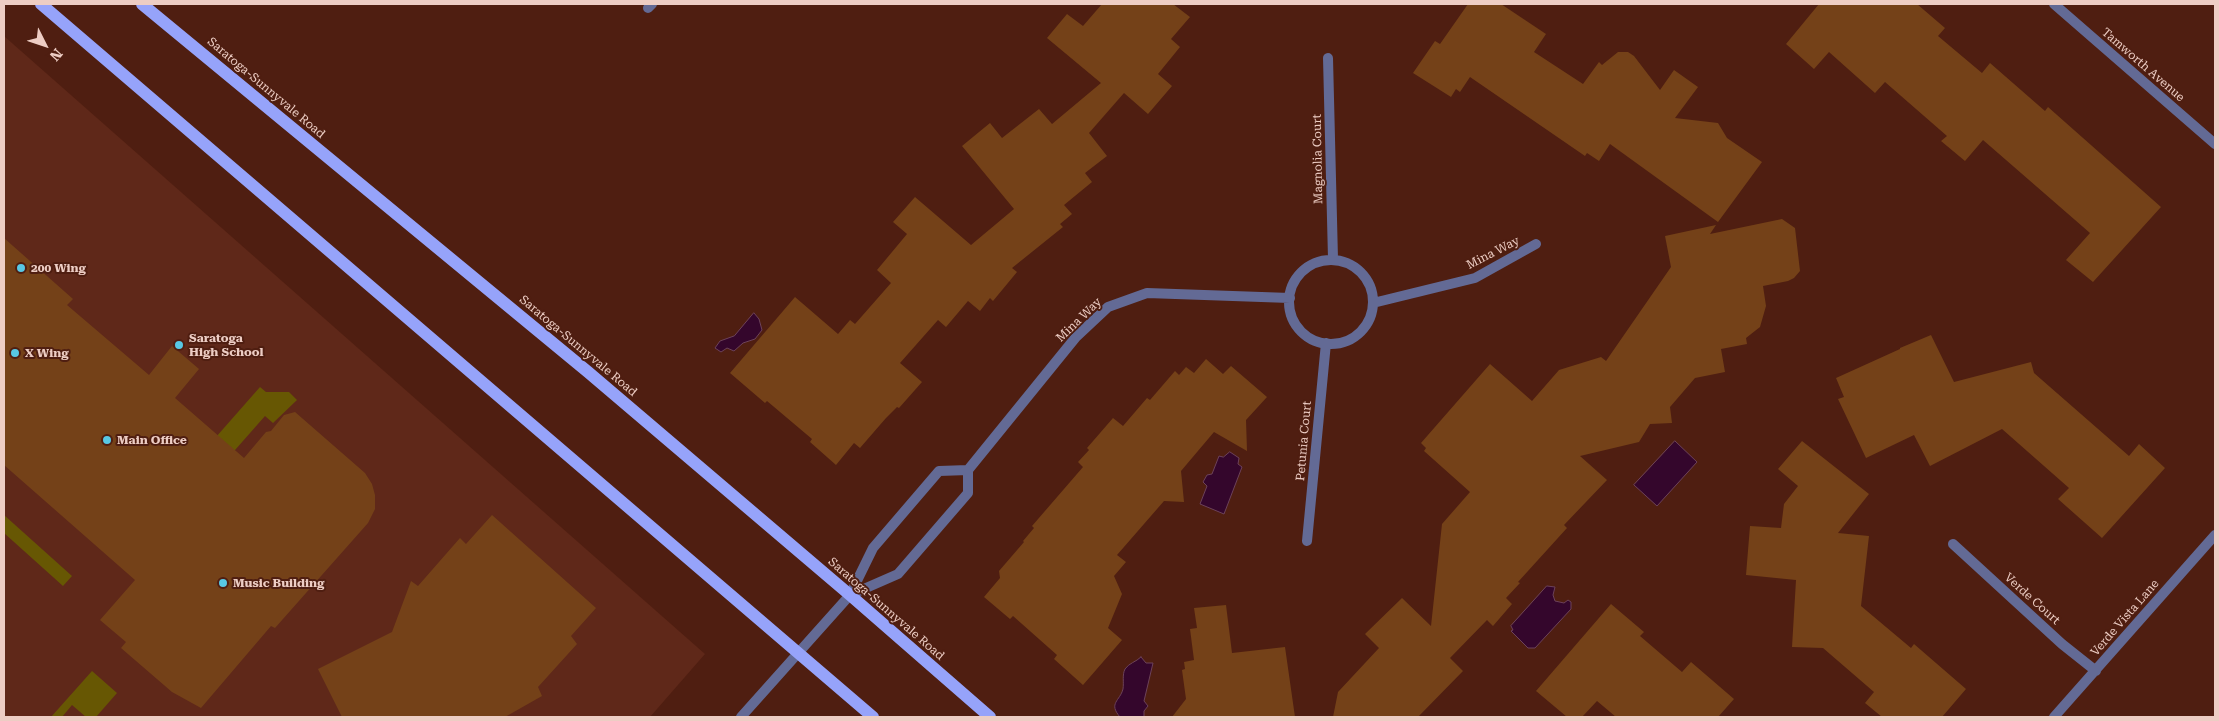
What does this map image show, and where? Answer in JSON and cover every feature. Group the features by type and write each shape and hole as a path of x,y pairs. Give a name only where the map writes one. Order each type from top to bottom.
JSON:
{"main road":[{"path":"41,4 873,717"},
{"name":"Saratoga-Sunnyvale Road","path":"142,4 588,372 850,594 990,717"}],"street":[{"name":"Tamworth Avenue","path":"2054,4 2215,144"},
{"name":"Magnolia Court","path":"1328,58 1332,259"},
{"name":"Mina Way","path":"1373,303 1475,278 1536,244"},
{"path":"1332,259 1353,265 1369,281 1373,303 1371,316 1364,328 1353,338 1340,342 1326,343 1313,339 1298,327 1290,309 1290,298 1291,290 1300,274 1314,263 1332,259"},
{"name":"Mina Way","path":"968,470 1076,337 1108,307 1147,293 1290,298"},
{"name":"Petunia Court","path":"1307,541 1326,343"},
{"path":"741,717 850,594 874,548 939,471 968,470 968,493 898,574 850,594"},
{"name":"Verde Vista Lane","path":"2054,717 2215,535"},
{"name":"Verde Court","path":"1953,544 2062,644 2096,671"}],"shaded area":[{"name":"Saratoga High School","path":"4,36 705,654 650,717 4,717"},
{"path":"754,313 759,319 762,330 755,339 743,343 734,351 727,348 721,352 715,348 720,341 734,336"},
{"path":"260,387 266,392 289,392 297,400 273,423 265,416 176,517 114,553"},
{"path":"1675,441 1697,462 1657,506 1634,485"},
{"path":"1230,452 1239,458 1238,464 1242,467 1224,514 1200,504 1207,486 1203,482 1207,475 1212,474 1219,456 1223,457"},
{"path":"4,515 72,576 63,586 4,533"},
{"path":"1547,586 1555,587 1553,595 1555,601 1564,603 1568,600 1571,602 1571,609 1535,648 1528,648 1511,631 1513,630 1511,626"},
{"path":"1141,657 1146,663 1153,663 1144,701 1148,706 1144,711 1144,717 1120,717 1115,705 1122,693 1124,671 1128,665"},
{"path":"92,671 117,693 96,717 86,717 72,705 62,717 51,717"}],"building":[{"path":"1102,4 1173,4 1190,17 1171,39 1180,47 1158,74 1172,86 1148,114 1124,93 1089,133 1107,156 1085,173 1092,182 1064,205 1072,214 1060,224 1063,227 1012,268 1017,272 993,301 990,298 980,311 968,301 946,327 938,320 900,363 922,382 899,408 897,407 886,418 860,448 854,443 836,465 810,442 812,439 730,373 795,297 838,334 850,320 855,324 891,283 877,270 907,234 893,222 915,197 971,245 1014,209 962,146 990,123 1002,138 1039,109 1052,124 1101,83 1047,38 1067,14 1083,26"},
{"path":"1468,4 1501,4 1546,34 1534,52 1583,84 1599,62 1602,65 1618,52 1628,52 1634,56 1660,90 1674,70 1698,87 1675,118 1718,123 1727,138 1762,162 1718,222 1610,144 1599,161 1587,153 1585,156 1470,77 1460,92 1456,89 1451,97 1413,73 1435,41 1440,44"},
{"path":"1819,4 1917,4 1945,28 1938,36 1982,73 1990,63 2045,111 2048,107 2161,207 2093,282 2066,260 2090,233 1983,140 1965,161 1941,141 1947,136 1885,82 1875,93 1829,52 1814,69 1786,44"},
{"path":"1782,219 1795,228 1800,271 1794,278 1788,281 1763,286 1766,306 1760,327 1746,338 1747,344 1721,349 1725,372 1695,378 1670,407 1672,423 1650,424 1639,442 1580,456 1607,480 1564,525 1567,528 1518,582 1520,583 1506,598 1512,604 1493,626 1487,620 1450,658 1463,671 1418,717 1333,717 1338,692 1379,648 1365,634 1402,598 1431,626 1442,524 1470,492 1424,451 1426,448 1421,443 1490,364 1532,401 1559,370 1601,357 1606,361 1671,267 1665,236 1716,225 1710,234"},
{"path":"4,238 73,299 67,305 149,375 172,346 199,369 175,398 244,458 266,432 271,431 284,415 295,412 365,473 372,484 375,495 375,509 368,523 275,628 271,626 201,708 172,692 121,648 126,642 100,620 135,580 4,465"},
{"path":"1931,335 1954,382 2031,362 2034,373 2129,456 2139,444 2165,468 2102,538 2058,499 2069,488 2002,429 1930,466 1914,435 1866,458 1838,399 1844,397 1836,378"},
{"path":"1206,359 1223,374 1231,366 1267,397 1246,420 1247,451 1214,432 1181,471 1184,502 1164,501 1117,555 1126,562 1114,576 1122,594 1108,628 1122,640 1083,685 1054,659 1057,655 1013,616 1010,619 984,597 1000,578 999,571 1034,528 1032,526 1083,467 1078,462 1089,450 1087,448 1113,418 1123,426 1147,398 1150,400 1175,371 1179,375 1186,367 1194,373"},
{"path":"1802,441 1869,494 1838,533 1869,536 1861,606 1911,648 1914,644 1966,689 1942,717 1882,717 1865,703 1874,692 1823,648 1792,647 1796,580 1746,575 1750,526 1781,528 1784,504 1798,486 1778,469"},
{"path":"492,515 596,608 571,636 577,644 538,687 542,696 505,717 342,717 318,669 392,632 411,581 418,586 460,538 466,544"},
{"path":"1611,604 1644,632 1640,636 1682,672 1691,662 1734,699 1718,717 1616,717 1597,701 1582,717 1567,717 1536,691"},
{"path":"1226,605 1232,653 1285,647 1295,717 1172,717 1186,699 1182,670 1185,669 1184,662 1194,660 1190,629 1197,628 1194,608"}],"place":[{"name":"200 Wing","path":"21,268"},
{"name":"Saratoga High School","path":"179,345"},
{"name":"X Wing","path":"15,353"},
{"name":"Main Office","path":"107,440"},
{"name":"Music Building","path":"223,583"}]}
